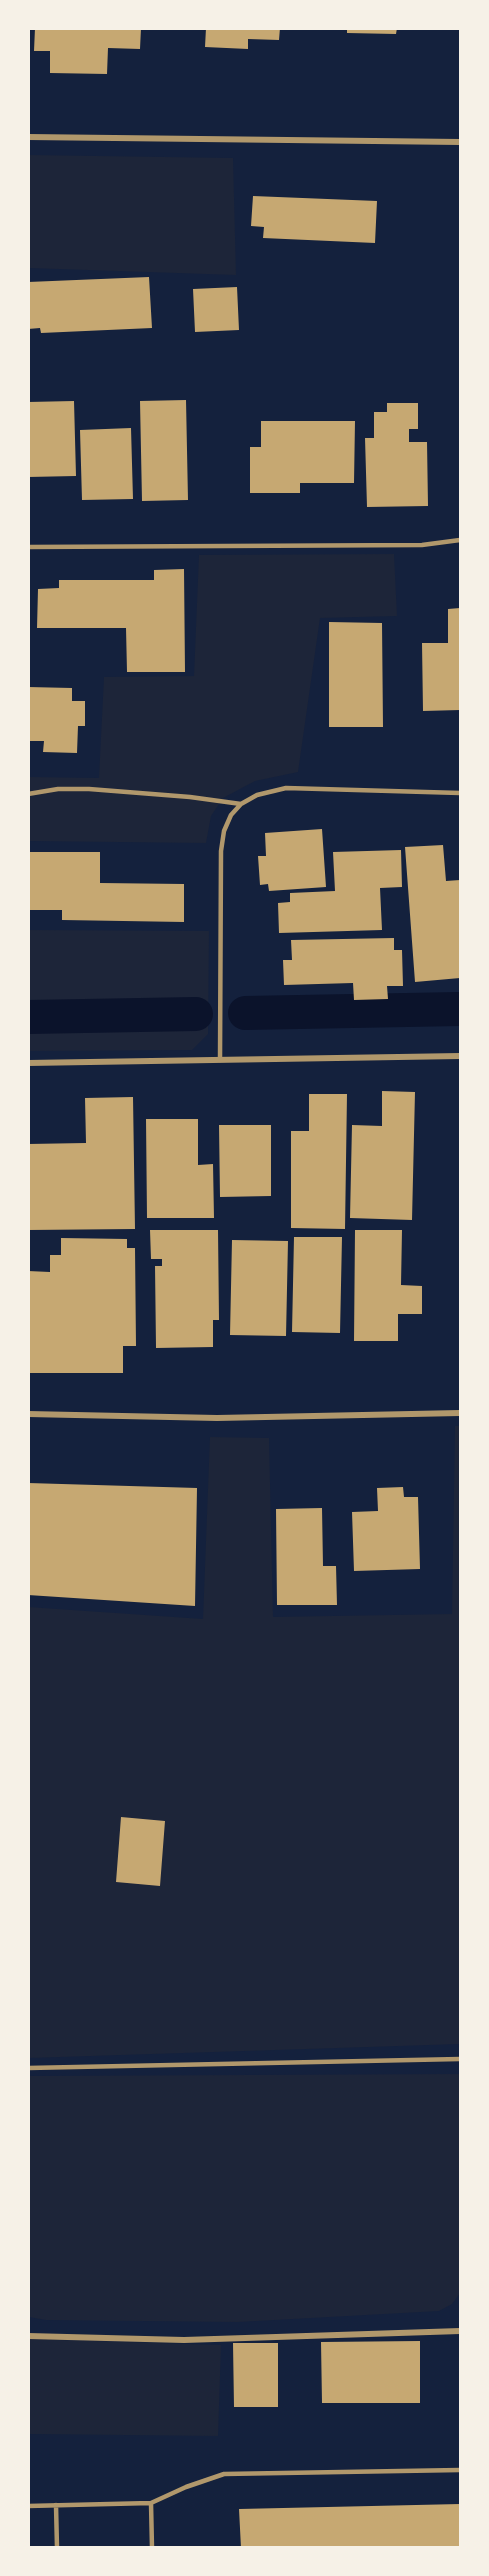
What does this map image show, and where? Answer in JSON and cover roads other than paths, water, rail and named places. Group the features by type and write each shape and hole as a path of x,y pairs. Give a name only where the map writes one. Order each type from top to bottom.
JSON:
{"street":[{"path":"28,137 460,142"},
{"path":"28,1063 460,1056"},
{"path":"28,1414 217,1418 460,1413"},
{"path":"28,2336 184,2340 460,2331"}],"lane":[{"path":"28,547 422,545 460,540"},
{"path":"220,1060 221,851 224,831 231,815 241,804 257,795 286,788 460,793"},
{"path":"28,794 58,789 89,789 190,797 241,804"},
{"path":"28,2068 460,2059"},
{"path":"28,2506 151,2503 186,2487 224,2474 460,2470"},
{"path":"151,2503 152,2547"},
{"path":"56,2505 57,2547"}],"waterway":[{"path":"245,1013 460,1009"},
{"path":"28,1017 196,1014"}]}
